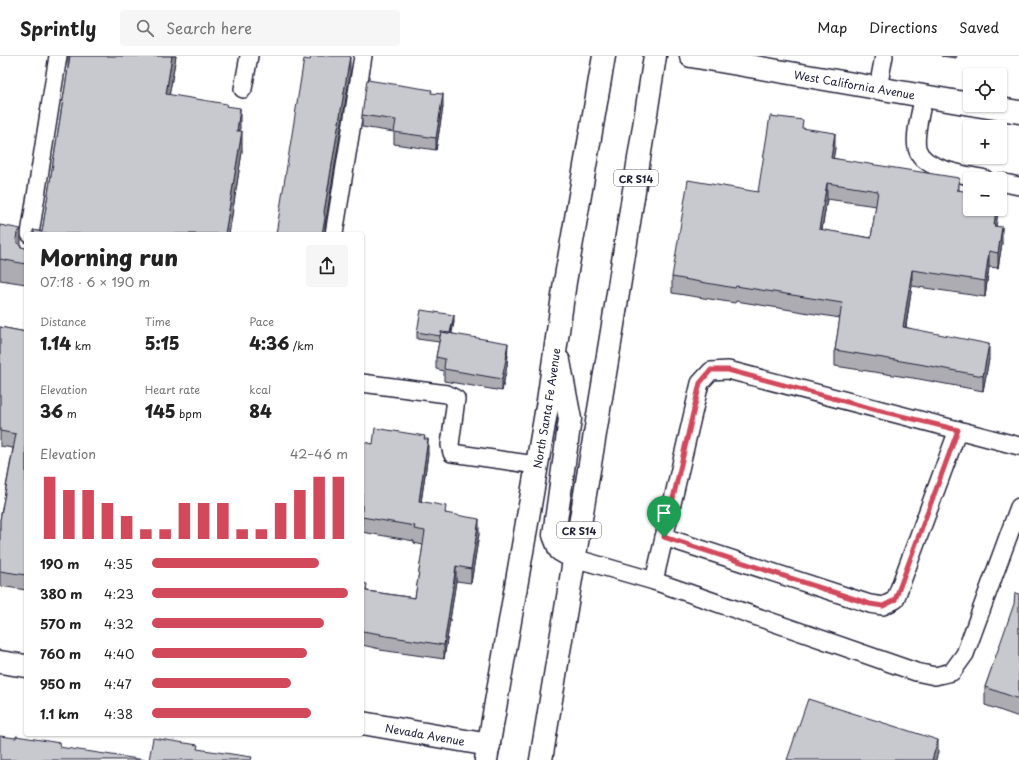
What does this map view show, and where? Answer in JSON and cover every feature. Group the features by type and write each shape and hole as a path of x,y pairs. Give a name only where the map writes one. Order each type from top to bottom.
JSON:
{"main road":[{"name":"North Santa Fe Avenue","path":"487,752 548,401 555,344 604,56"},
{"name":"CR S14","path":"541,760 613,325 655,56"},
{"name":"West California Avenue","path":"691,56 963,103"},
{"path":"1007,110 1019,112"},
{"path":"555,344 570,419 554,535 560,550 574,558"},
{"path":"0,662 24,666"},
{"name":"Nevada Avenue","path":"364,723 487,752"}],"lane":[{"path":"30,232 58,56"},
{"path":"243,89 249,56"},
{"path":"334,232 363,56"},
{"path":"878,88 884,56"},
{"path":"924,96 917,129 917,149 924,159 944,170 963,174"},
{"path":"1007,183 1019,186"},
{"path":"654,581 700,383 711,370 728,370 1019,446"},
{"path":"364,383 447,394 456,399 450,445 452,453 536,465"},
{"path":"664,537 870,604 883,606 895,600 958,430"},
{"path":"574,558 654,581 916,672 935,676 952,672 965,654 1019,507"}],"building":[{"path":"70,56 172,56 166,94 227,104 226,106 240,108 237,131 242,131 225,232 42,232"},
{"path":"311,56 350,56 324,212 325,218 322,232 276,232 304,59 310,60"},
{"path":"367,80 432,90 431,93 443,94 436,138 394,132 396,120 362,115"},
{"path":"770,116 803,120 802,128 835,133 831,158 959,178 957,190 963,191 963,216 995,216 994,226 1002,227 998,253 989,251 985,281 912,270 903,327 989,344 983,376 835,350 842,303 736,286 735,288 672,277 688,180 758,192","holes":["827,183 878,191 871,238 819,229"]},
{"path":"0,225 21,229 17,233 16,239 17,243 24,248 24,264 0,259"},
{"path":"421,310 454,315 450,333 441,332 440,336 417,332"},
{"path":"0,327 24,332 24,575 0,571 0,520 16,434 0,431"},
{"path":"441,332 508,343 502,379 444,369 445,359 436,357"},
{"path":"375,428 425,436 424,439 428,439 419,501 446,506 445,513 479,519 471,569 456,566 444,645 364,631 364,583 367,584 366,591 415,598 425,531 414,529 415,526 364,517 364,442 373,444"},
{"path":"1015,593 1019,594 1019,699 985,687 1014,604"},
{"path":"808,699 938,740 932,760 787,760"},
{"path":"0,736 16,738 16,736 60,743 59,747 145,760 0,760"},
{"path":"153,738 198,745 197,749 252,757 251,760 149,760"}],"route":[{"path":"711,370 728,370 958,430 895,600 883,606 870,604 664,537 700,383 711,370"}]}
